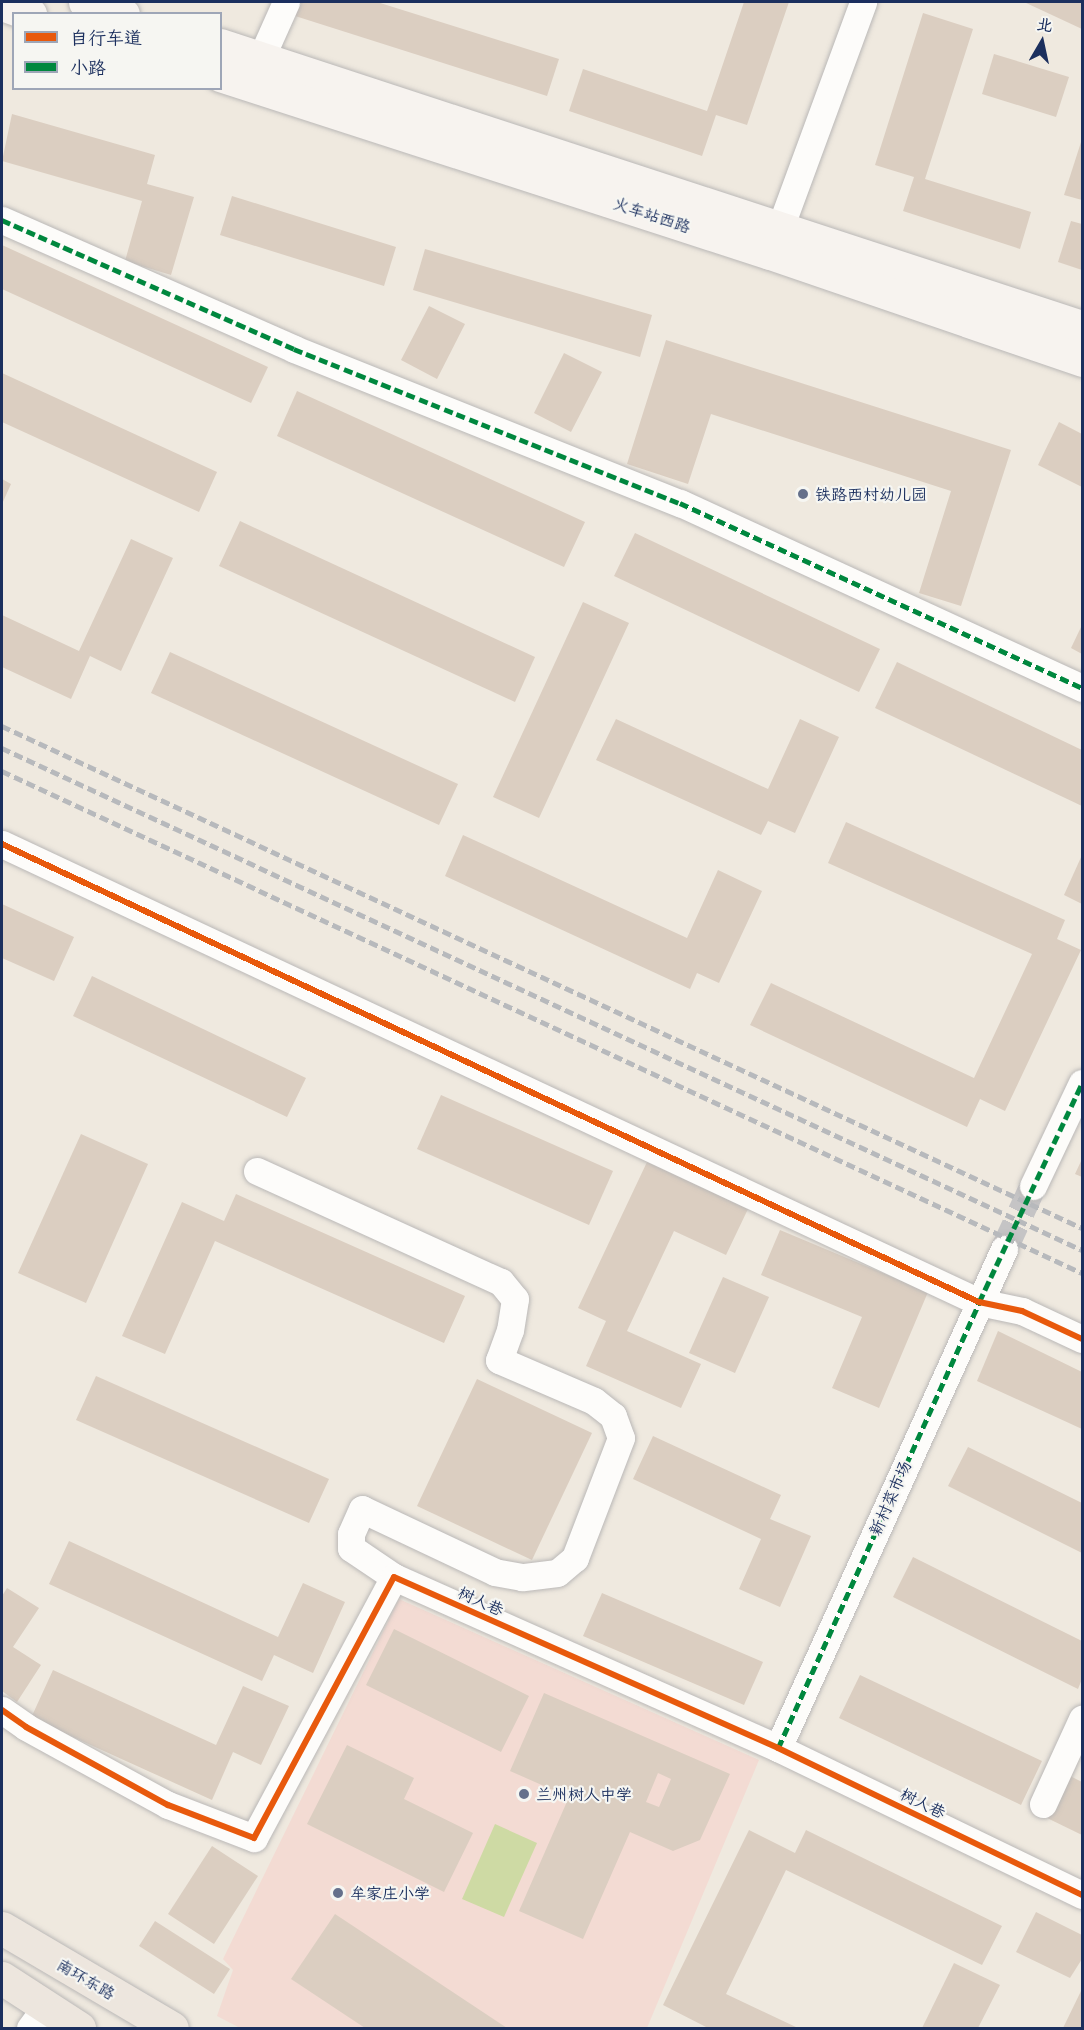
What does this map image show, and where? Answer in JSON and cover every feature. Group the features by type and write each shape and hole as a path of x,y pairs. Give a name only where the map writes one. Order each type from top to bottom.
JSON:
{"highway":[{"name":"南环东路","path":"2,1928 169,2025"},
{"path":"2,1978 38,2018 79,2028"}],"main road":[{"path":"86,2 117,12"},
{"path":"2,4 24,12"},
{"name":"火车站西路","path":"222,46 776,241 1083,360"},
{"name":"火车站西路","path":"222,76 776,241 1083,327"}],"street":[{"path":"261,58 286,2"},
{"path":"776,241 863,2"},
{"path":"2,220 294,349 680,503 1083,688"},
{"path":"2,844 979,1302 1022,1311 1083,1339"},
{"path":"1033,1186 1083,1083"},
{"name":"树人巷","path":"257,1171 501,1282 514,1299 510,1330 499,1360 594,1401 613,1416 621,1438 575,1558 557,1573 522,1577 495,1572 362,1509 351,1534 351,1548 394,1578 777,1748 1083,1895"},
{"name":"新村菜市场","path":"777,1748 1004,1249"},
{"path":"2,1710 35,1732 168,1805 254,1838 394,1578"},
{"path":"1043,1804 1083,1719"}],"shaded area":[{"name":"兰州树人中学","path":"399,1599 759,1760 647,2028 240,2028 217,2016 233,1970 223,1959"}],"green space":[{"path":"495,1824 537,1843 504,1917 462,1899"}],"building":[{"path":"297,2 377,2 559,59 547,96 292,15"},
{"path":"744,2 789,2 747,125 716,115 702,156 569,111 583,69 707,111"},
{"path":"1024,2 1082,2 1082,29"},
{"path":"923,13 973,29 925,179 1031,212 1020,249 903,211 914,177 875,165"},
{"path":"994,54 1069,77 1056,117 982,94"},
{"path":"12,114 155,155 147,184 194,197 171,275 125,261 142,201 2,161"},
{"path":"1082,139 1082,200 1064,195"},
{"path":"232,196 396,247 384,286 220,235"},
{"path":"1071,221 1082,224 1082,270 1058,262"},
{"path":"2,245 268,367 251,403 2,289"},
{"path":"425,249 652,315 640,357 413,290"},
{"path":"429,306 465,324 437,379 401,360"},
{"path":"666,340 1011,450 961,606 919,593 951,491 711,414 688,484 627,464"},
{"path":"564,353 602,372 571,432 534,413"},
{"path":"2,373 217,472 199,512 2,422"},
{"path":"297,391 585,522 564,567 277,436"},
{"path":"1059,422 1082,434 1082,487 1038,465"},
{"path":"2,479 11,484 2,504"},
{"path":"240,521 535,657 515,702 219,566"},
{"path":"635,533 880,649 859,692 614,576"},
{"path":"131,539 173,558 121,671 90,656 71,699 2,667 2,615 79,651"},
{"path":"583,602 629,623 539,818 493,797"},
{"path":"1082,625 1082,654 1071,648"},
{"path":"170,652 458,784 439,825 151,693"},
{"path":"897,662 1082,750 1082,806 875,708"},
{"path":"616,719 768,789 800,719 839,737 795,833 768,821 761,835 596,760"},
{"path":"846,822 1065,920 1057,939 1081,950 1005,1111 980,1099 967,1127 750,1025 771,983 974,1078 1032,954 828,863"},
{"path":"463,835 687,938 718,870 762,891 719,983 697,973 690,989 445,876"},
{"path":"1082,855 1082,904 1064,895"},
{"path":"2,904 74,937 54,981 2,958"},
{"path":"92,976 306,1078 287,1117 73,1016"},
{"path":"441,1095 613,1171 589,1225 417,1149"},
{"path":"81,1134 148,1164 86,1303 18,1273"},
{"path":"1082,1159 1082,1177 1075,1174"},
{"path":"647,1162 748,1209 726,1255 674,1231 627,1331 701,1364 681,1408 586,1366 606,1321 578,1308"},
{"path":"236,1194 465,1296 444,1343 215,1241 165,1354 122,1336 182,1202 224,1221"},
{"path":"780,1230 928,1292 879,1408 832,1388 862,1317 761,1275"},
{"path":"723,1277 769,1297 735,1373 689,1353"},
{"path":"998,1331 1082,1372 1082,1429 977,1381"},
{"path":"96,1376 329,1479 309,1523 76,1420"},
{"path":"477,1379 592,1433 532,1560 417,1506"},
{"path":"653,1436 781,1495 770,1519 811,1536 780,1607 739,1589 761,1539 633,1479"},
{"path":"968,1447 1082,1503 1082,1553 948,1486"},
{"path":"69,1541 278,1637 303,1583 345,1602 313,1673 274,1655 262,1681 49,1584"},
{"path":"913,1557 1082,1641 1082,1679 1078,1689 893,1597"},
{"path":"7,1588 39,1608 13,1647 41,1665 17,1702 2,1691 2,1596"},
{"path":"602,1593 763,1662 744,1705 583,1636"},
{"path":"394,1629 529,1696 501,1752 366,1685"},
{"path":"53,1670 216,1745 243,1686 289,1706 261,1765 233,1752 212,1800 31,1718"},
{"path":"860,1675 1042,1761 1021,1805 839,1718"},
{"path":"544,1693 730,1774 700,1840 673,1851 630,1832 583,1939 519,1911 569,1797 510,1771","holes":["658,1773 671,1779 659,1807 646,1802"]},
{"path":"347,1745 414,1778 404,1799 473,1833 444,1892 307,1824"},
{"path":"1064,1773 1082,1782 1082,1835 1043,1816"},
{"path":"749,1830 795,1853 806,1830 1002,1926 982,1965 786,1870 726,1994 798,2028 708,2028 663,2005"},
{"path":"212,1846 258,1876 214,1944 168,1914"},
{"path":"1036,1912 1082,1935 1082,1959 1070,1978 1016,1952"},
{"path":"335,1914 507,2028 365,2028 291,1979"},
{"path":"155,1921 230,1969 214,1994 139,1946"},
{"path":"954,1963 1000,1985 978,2028 922,2028"},
{"path":"1082,1989 1082,2028 1063,2028"}],"tunnel":[{"path":"1004,1249 1033,1186"}],"railway":[{"path":"2,726 1082,1228"},
{"path":"2,748 1082,1250"},
{"path":"2,771 1082,1273"}],"marked path":[{"path":"2,220 294,349 680,503 1082,688"},
{"path":"778,1748 979,1302 1082,1083"}],"cycle path":[{"path":"2,844 979,1302 1022,1311 1082,1339"},
{"path":"2,1710 26,1727 168,1805 254,1838 394,1577 778,1748 1082,1895"}],"place":[{"name":"铁路西村幼儿园","path":"803,494"},
{"name":"兰州树人中学","path":"524,1794"},
{"name":"牟家庄小学","path":"338,1893"}]}
